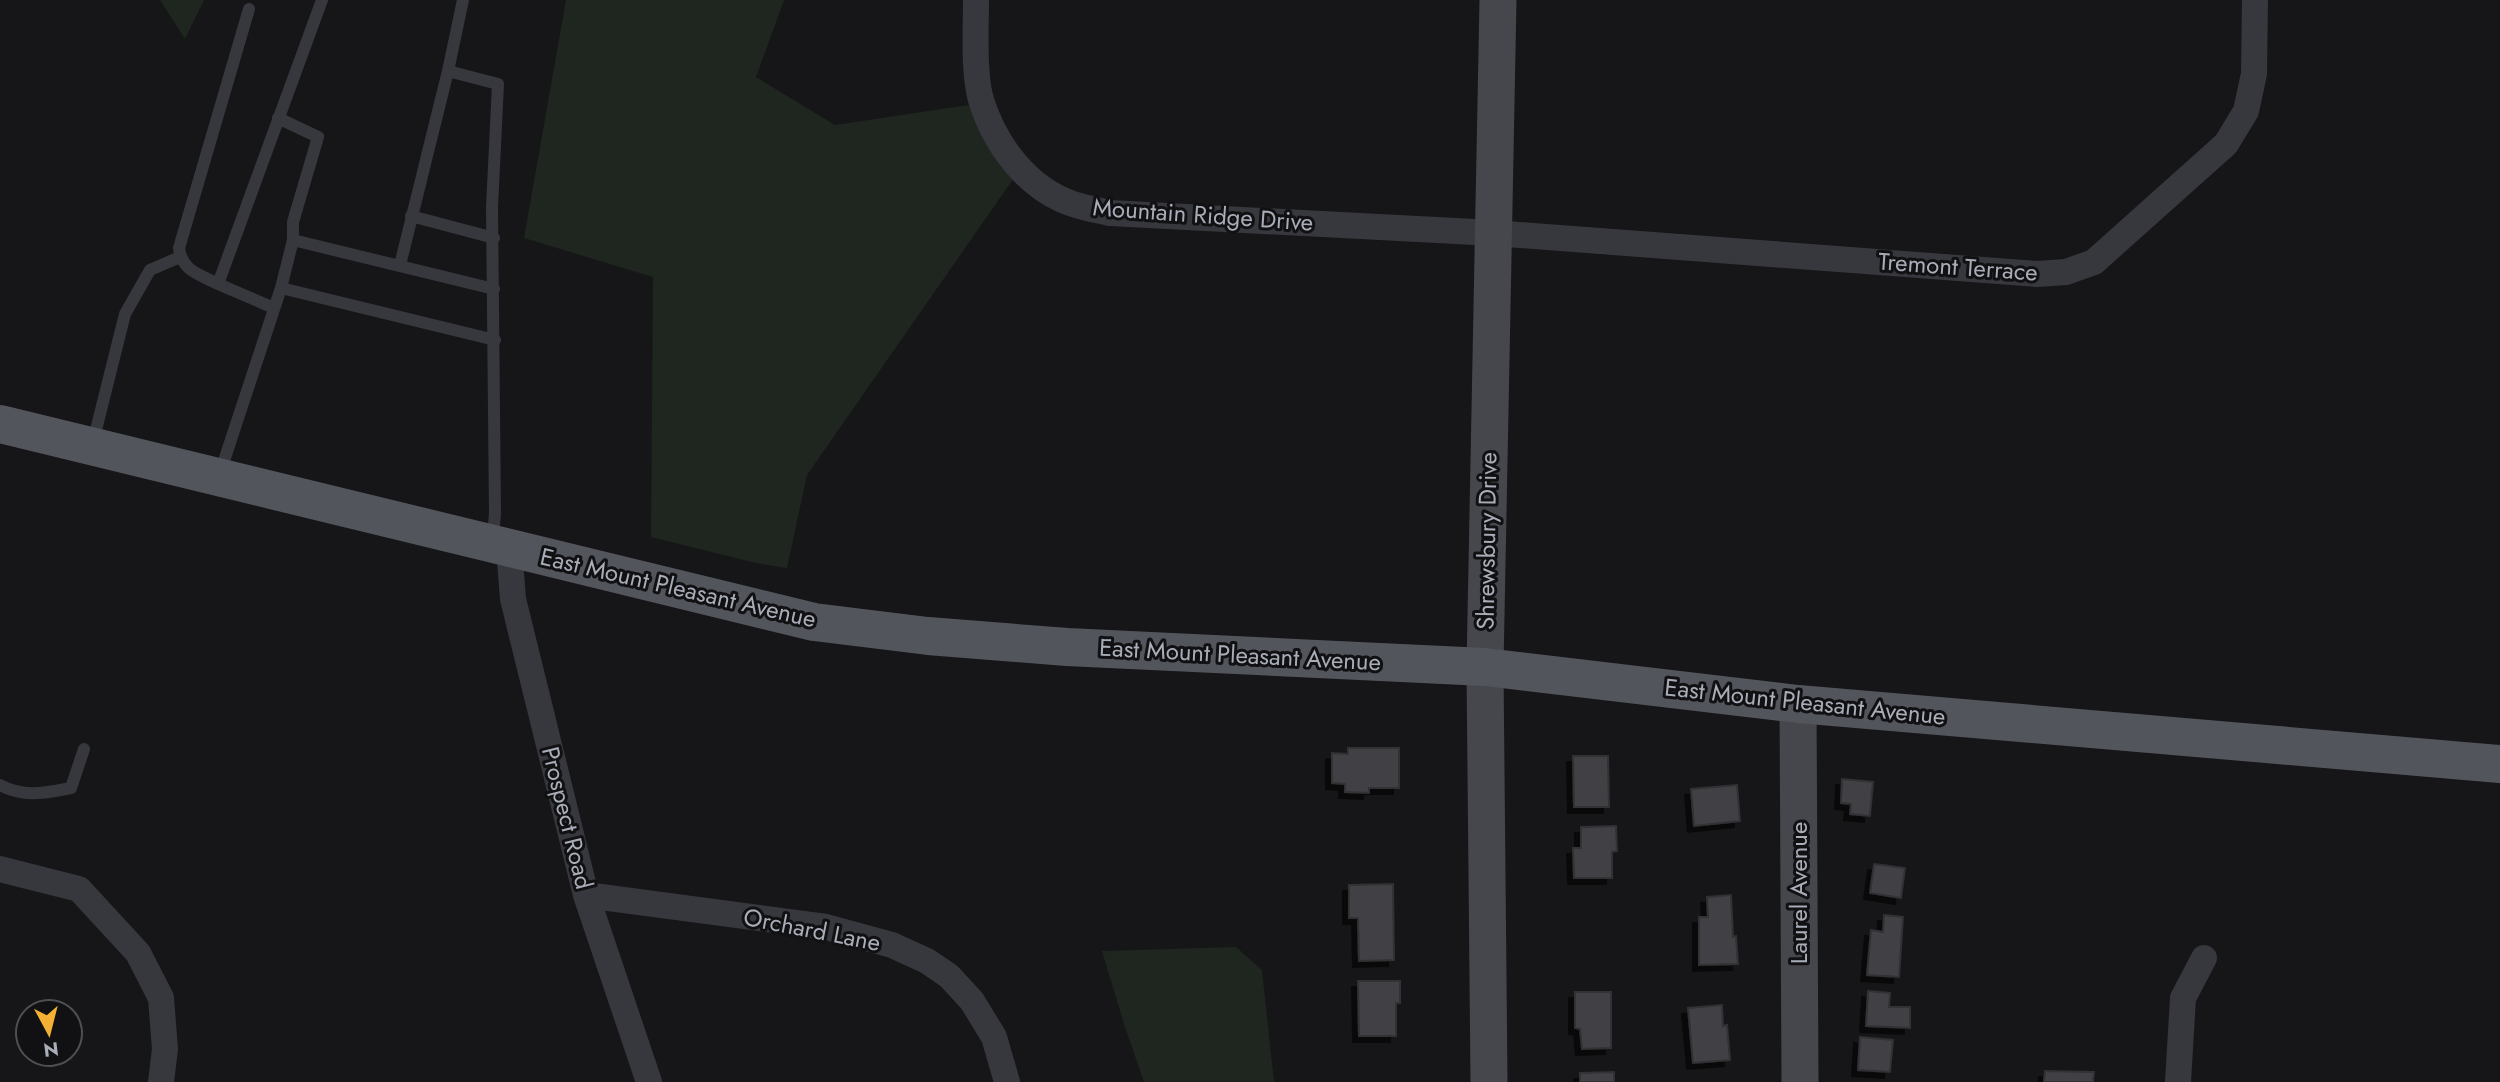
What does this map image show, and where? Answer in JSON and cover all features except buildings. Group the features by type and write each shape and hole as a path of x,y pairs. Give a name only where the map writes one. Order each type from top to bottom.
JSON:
{"main road":[{"name":"Shrewsbury Drive","path":"1489,1082 1485,667 1498,0"},
{"name":"East Mount Pleasant Avenue","path":"0,424 814,622 928,636 1067,647 1485,667 1798,704 2500,764"},
{"name":"Laurel Avenue","path":"1798,704 1800,1082"}],"street":[{"name":"Mountain Ridge Drive","path":"976,0 976,51 981,101 1000,144 1020,169 1043,189 1072,204 1110,213 1494,233"},
{"name":"Tremont Terrace","path":"1494,233 2037,274 2066,272 2094,261 2226,144 2246,111 2254,74 2255,0"},
{"name":"Prospect Road","path":"500,545 586,895 649,1082"},
{"path":"0,869 79,889 138,953 161,998 165,1049 160,1082"},
{"name":"Orchard Lane","path":"586,895 826,927 892,945 927,961 949,976 972,1001 994,1037 1007,1082"},
{"path":"2178,1082 2183,999 2204,958"}],"lane":[{"path":"218,284 322,0"},
{"path":"400,265 463,0"},
{"path":"249,9 179,248 185,266 218,284 274,308"},
{"path":"448,71 498,84 492,207 495,513 500,545"},
{"path":"219,477 281,288 293,240 293,222 318,137 278,118"},
{"path":"411,216 494,238"},
{"path":"293,240 494,289"},
{"path":"92,446 125,314 150,270 180,257"},
{"path":"281,288 495,340"},
{"path":"0,785 12,792 37,795 71,788 84,748"}],"shaded area":[{"path":"160,0 204,0 185,39"},
{"path":"566,0 784,0 756,77 835,125 975,104 1016,175 807,475 787,568 651,537 653,277 524,238"},
{"path":"1236,947 1262,970 1274,1082 1144,1082 1102,951"}]}
